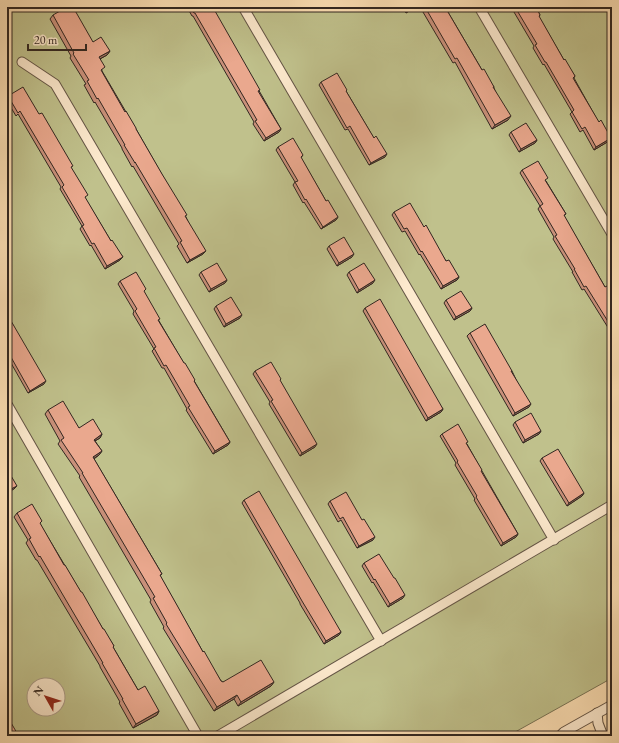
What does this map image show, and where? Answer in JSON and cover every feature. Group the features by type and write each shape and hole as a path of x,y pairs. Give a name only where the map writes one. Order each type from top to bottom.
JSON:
{"lane":[{"path":"243,7 554,540"},
{"path":"479,7 612,234"},
{"path":"22,62 55,84 381,641"},
{"path":"7,404 198,736"},
{"path":"218,736 612,506"},
{"path":"560,736 564,732 612,705"},
{"path":"598,713 598,723 603,736"}],"green space":[{"path":"7,7 612,7 612,678 508,736 7,736"}],"building":[{"path":"67,7 73,7 93,42 101,37 110,51 99,57 105,67 101,70 187,215 185,216 206,251 190,260 180,242 182,241 124,145 98,98 97,99 87,81 89,80 73,54 74,53 53,15"},
{"path":"190,7 211,7 215,11 260,90 258,91 281,129 266,138 195,13"},
{"path":"425,7 445,7 482,70 484,69 511,116 495,125 457,58 455,59"},
{"path":"515,7 536,7 540,15 539,16 564,60 565,59 575,76 573,78 599,122 601,120 611,138 596,147 585,127 582,129 572,112 574,110 535,45 537,44"},
{"path":"337,73 374,138 376,136 387,154 371,163 350,126 347,128 321,82"},
{"path":"23,87 39,114 42,113 88,195 85,197 111,241 112,240 123,257 107,266 82,226 84,225 62,187 64,185 20,111 18,113 8,96"},
{"path":"526,123 537,140 521,149 511,132"},
{"path":"293,138 303,155 301,157 326,201 328,200 338,217 323,227 306,199 305,200 295,182 298,181 278,147"},
{"path":"538,161 548,178 545,180 566,214 564,215 605,287 607,286 612,294 612,328 586,286 584,287 540,206 543,204 522,170"},
{"path":"410,203 424,227 426,225 446,261 449,260 459,277 443,286 407,228 404,229 394,212"},
{"path":"344,237 354,254 339,263 329,246"},
{"path":"217,263 227,280 211,289 201,272"},
{"path":"364,263 375,280 359,290 349,272"},
{"path":"136,272 146,289 144,291 160,319 158,320 185,363 230,442 215,451 188,407 190,406 166,365 164,366 154,348 156,347 135,311 137,309 120,281"},
{"path":"461,291 472,308 456,317 446,300"},
{"path":"231,297 242,315 226,324 216,306"},
{"path":"380,299 443,409 428,418 365,308"},
{"path":"7,314 46,381 30,391 7,350"},
{"path":"485,324 531,404 515,413 470,333"},
{"path":"271,362 317,444 302,453 255,371"},
{"path":"63,401 79,428 93,419 102,434 94,440 102,451 93,457 162,574 160,575 221,681 223,682 261,660 274,682 241,702 237,695 217,707 166,624 167,623 153,598 155,597 83,473 61,440 64,438 48,410"},
{"path":"531,413 541,431 525,440 515,422"},
{"path":"458,424 468,442 466,443 482,470 481,471 518,534 503,543 442,434"},
{"path":"558,449 584,493 569,503 542,458"},
{"path":"7,469 17,486 7,491"},
{"path":"259,491 341,632 326,641 244,500"},
{"path":"346,492 362,520 364,519 375,537 359,546 343,517 340,519 330,501"},
{"path":"32,504 42,521 40,523 114,646 113,647 138,690 145,686 159,711 136,724 103,663 29,539 31,538 17,513"},
{"path":"379,554 405,595 390,604 364,563"},
{"path":"7,716 17,733 15,734 16,736 7,736"}]}
